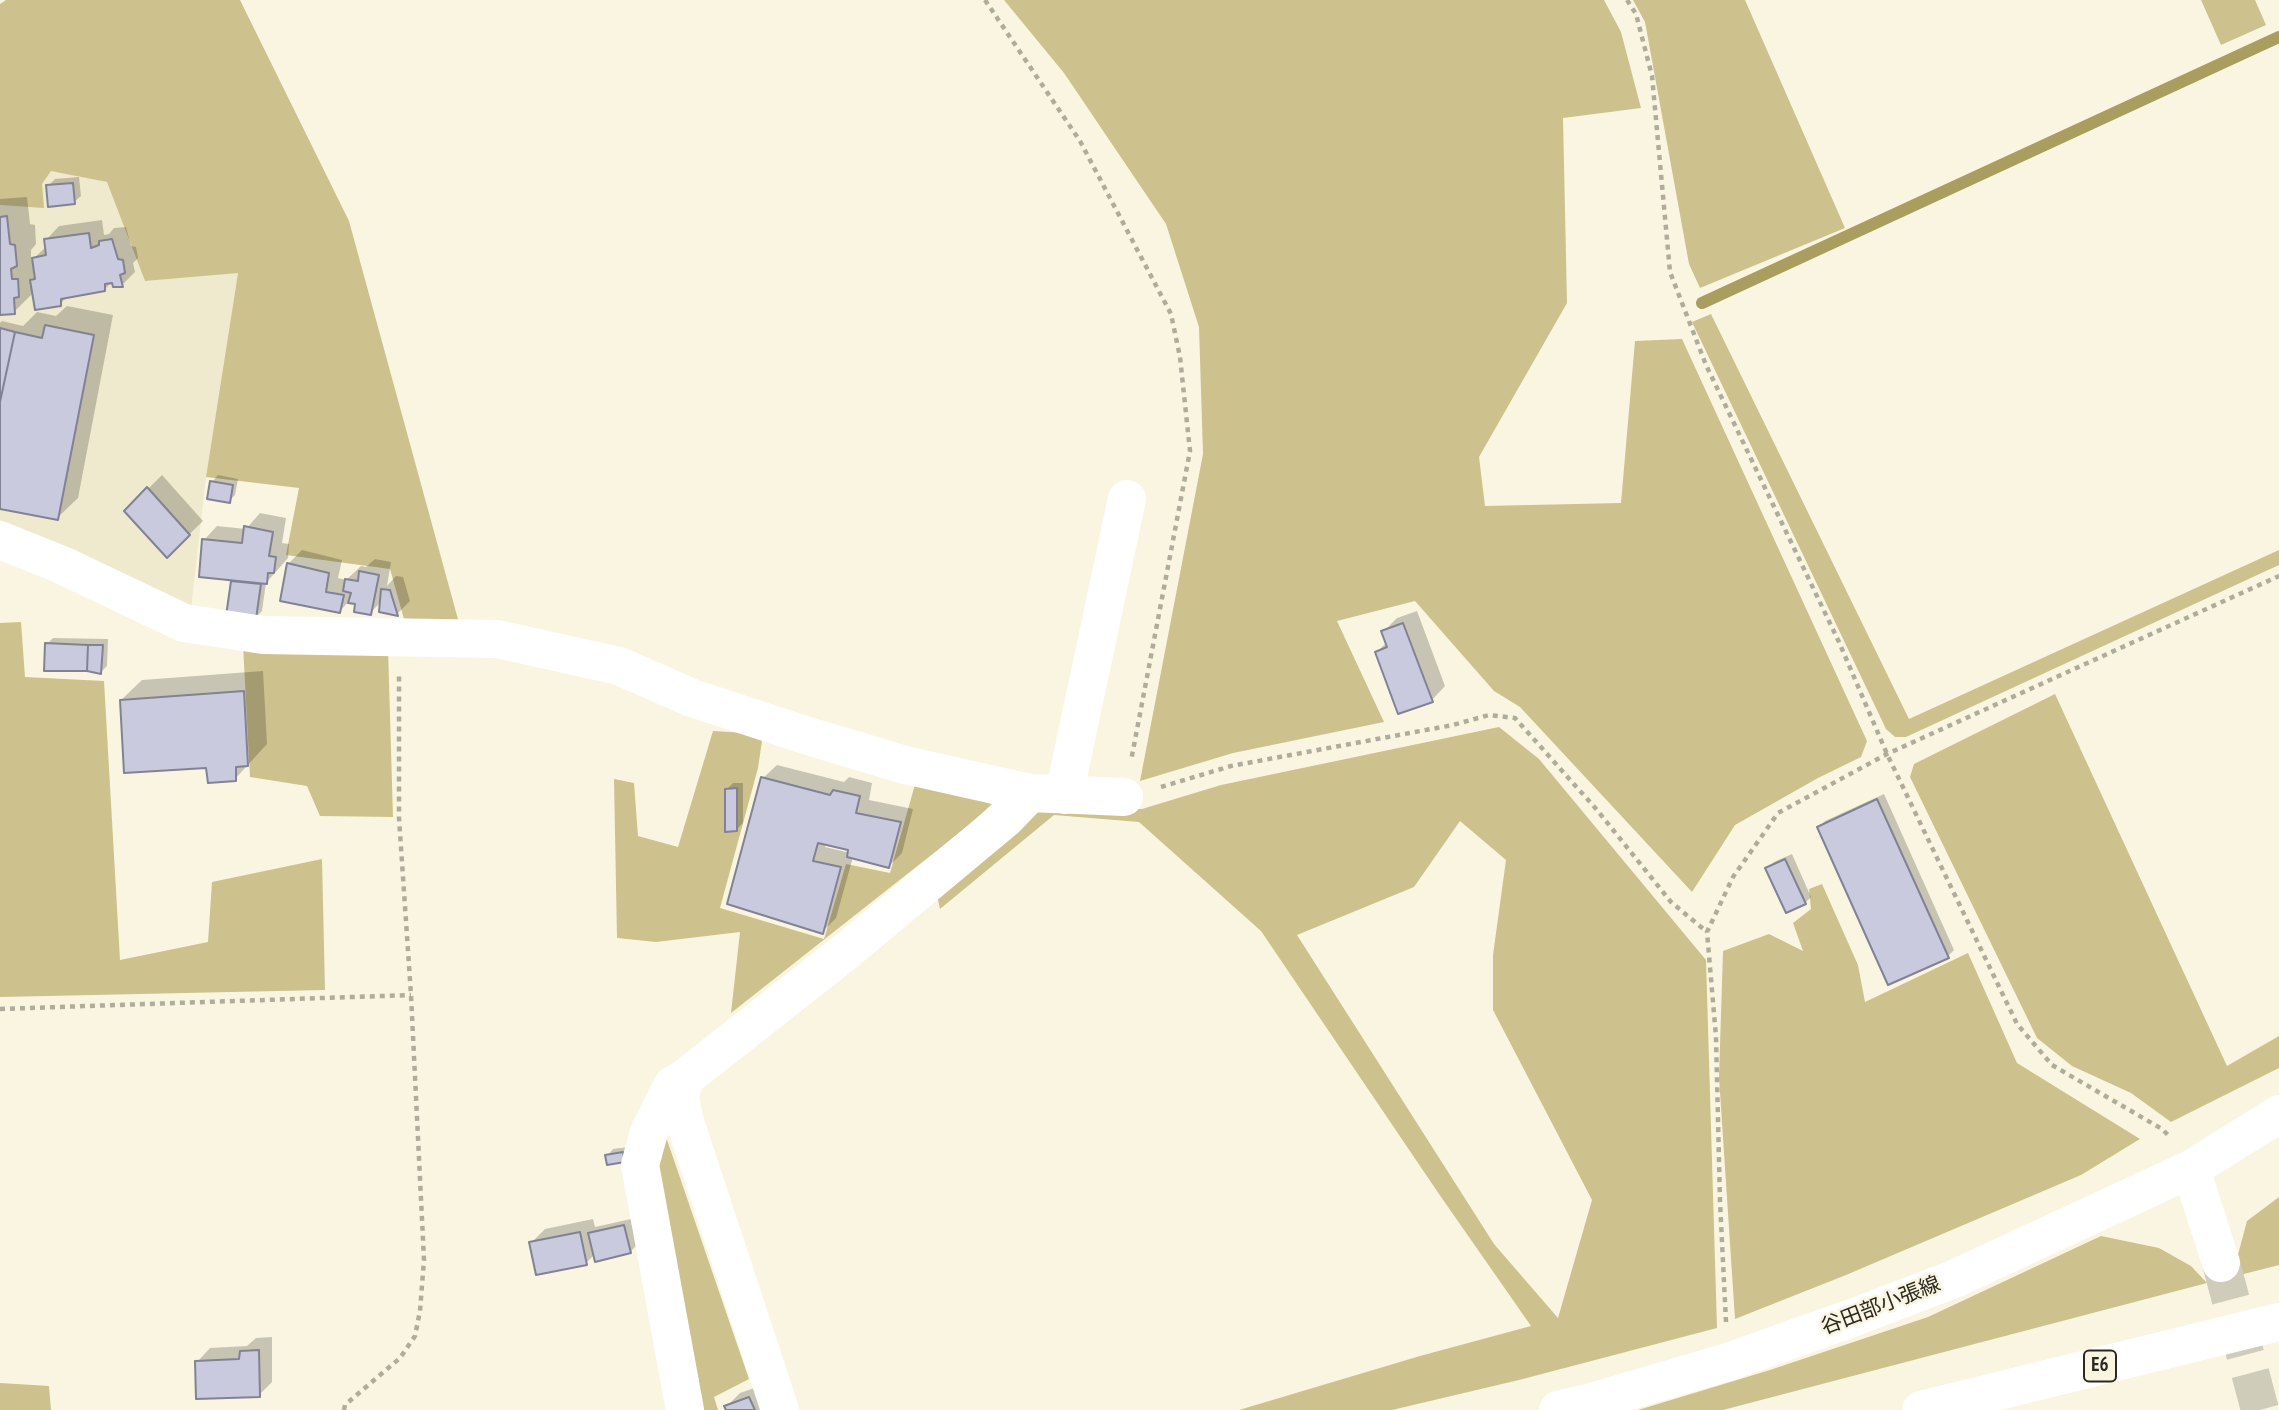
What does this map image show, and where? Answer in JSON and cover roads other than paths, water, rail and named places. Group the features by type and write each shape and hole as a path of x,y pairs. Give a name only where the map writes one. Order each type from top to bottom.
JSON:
{"main road":[{"path":"685,1410 640,1165 649,1132 672,1086 849,949 1005,819 1047,794 1127,499"},
{"path":"0,540 62,565 184,623 263,635 497,639 619,666 692,698 905,765 1047,794 1124,797"},
{"path":"685,1078 680,1097 685,1122 780,1410"},
{"name":"谷田部小張線","path":"1558,1410 1728,1362 1954,1279 2191,1169 2279,1114"},
{"path":"2191,1169 2221,1263"},
{"name":"E6","path":"1921,1410 2279,1322"}],"waterway":[{"path":"1702,303 2279,37"}],"tunnel":[{"path":"2221,1263 2260,1410"}]}
